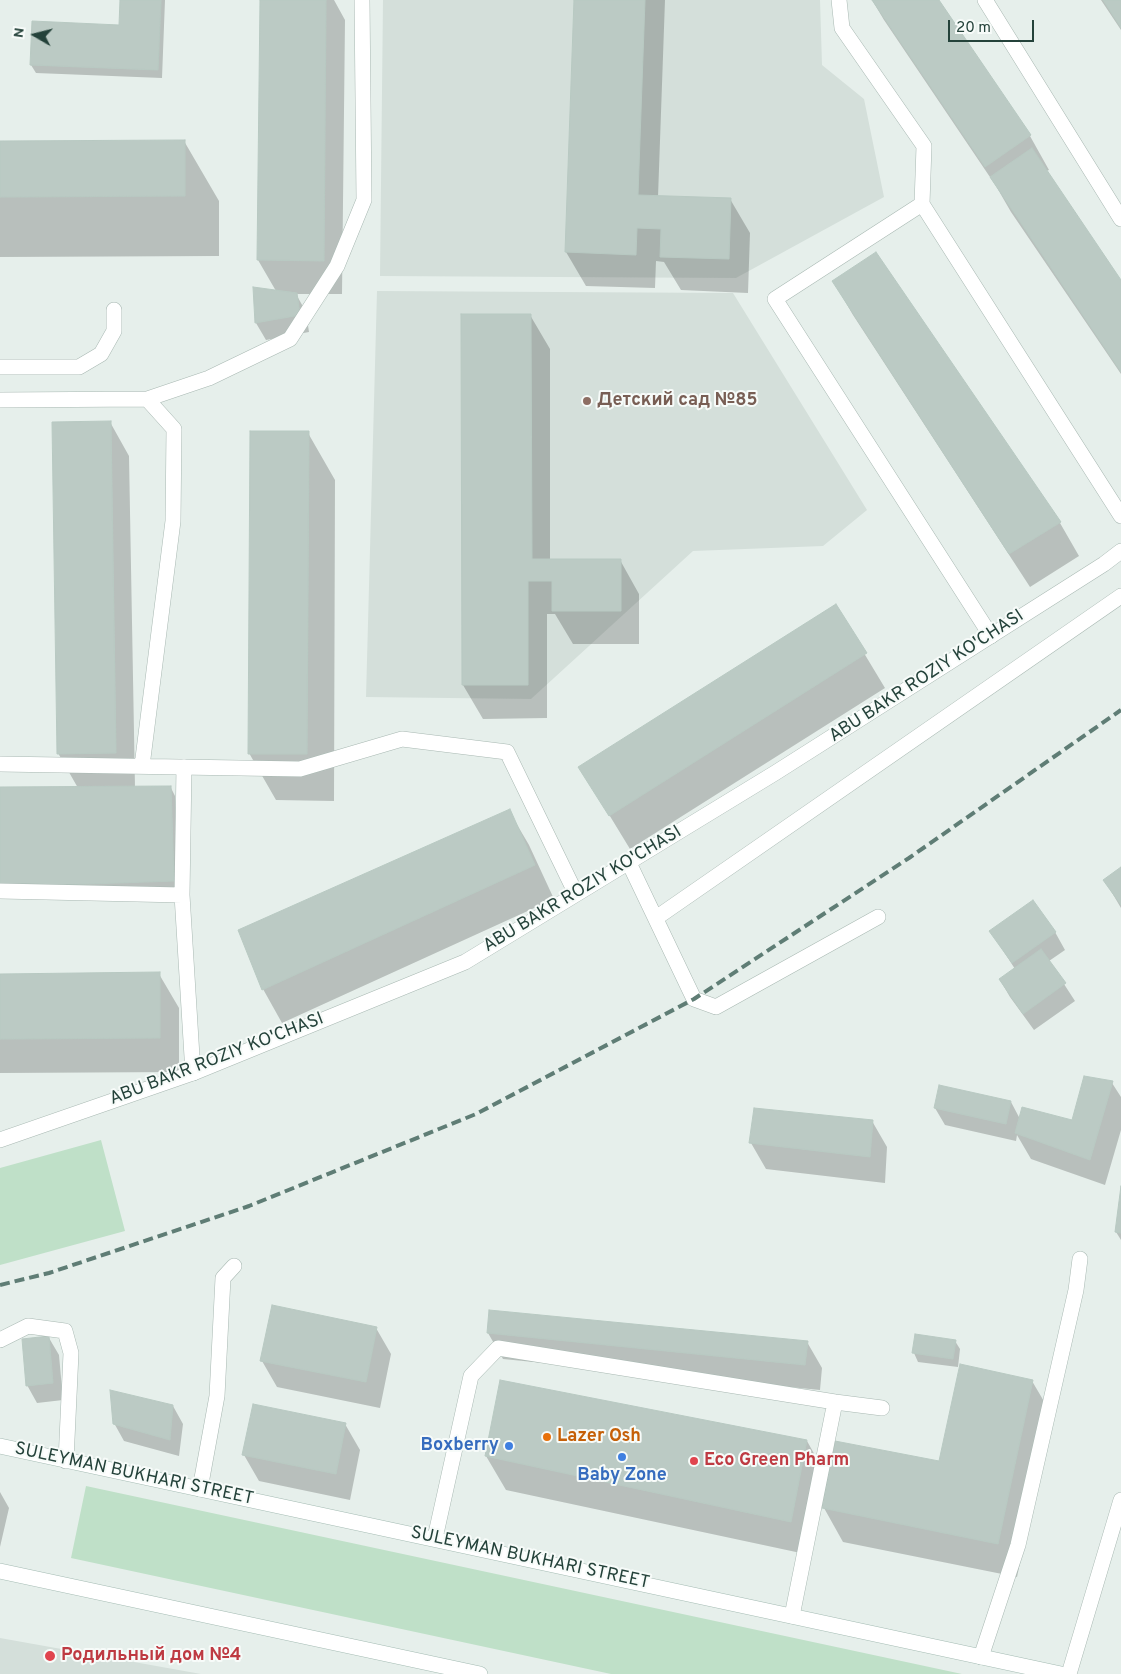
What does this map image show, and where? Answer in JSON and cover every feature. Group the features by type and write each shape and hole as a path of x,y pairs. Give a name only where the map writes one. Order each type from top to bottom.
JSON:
{"street":[{"path":"0,400 147,399 209,378 290,339 337,266 364,200 362,0"},
{"path":"839,0 842,28 924,146 922,204 1121,516"},
{"path":"985,0 1121,219"},
{"path":"922,204 775,299 990,636"},
{"path":"0,367 79,367 101,354 114,331 114,310"},
{"path":"142,766 173,512 174,429 147,399"},
{"name":"ABU BAKR ROZIY KO'CHASI","path":"0,1140 193,1073 465,962 784,768 1121,551"},
{"path":"656,918 1121,596"},
{"path":"0,764 300,769 402,738 507,752 576,894"},
{"path":"184,767 182,895 193,1073"},
{"path":"629,863 694,999 716,1007 878,918"},
{"path":"0,892 182,895"},
{"path":"981,1657 1018,1545 1076,1290 1080,1259"},
{"path":"200,1489 216,1396 222,1278 234,1266"},
{"path":"0,1340 28,1326 65,1331 70,1353 66,1461"},
{"path":"435,1538 471,1376 498,1348 882,1408"},
{"path":"792,1616 835,1402"},
{"name":"SULEYMAN BUKHARI STREET","path":"0,1446 1061,1674"},
{"path":"1069,1674 1121,1500"},
{"path":"0,1571 480,1674"}],"shaded area":[{"path":"383,0 820,0 822,65 864,99 884,197 736,278 380,276"},
{"name":"Детский сад №85","path":"377,291 733,293 867,510 823,546 693,551 531,699 366,697"},
{"name":"Родильный дом №4","path":"0,1638 201,1674 0,1674"}],"green space":[{"path":"101,1140 125,1231 0,1265 0,1168"},
{"path":"86,1486 962,1674 611,1674 71,1558"}],"building":[{"path":"120,0 161,0 158,70 30,65 32,21 119,25"},
{"path":"260,0 326,0 324,261 257,260"},
{"path":"574,0 645,0 638,195 731,198 729,259 660,257 661,229 637,228 636,255 565,252"},
{"path":"872,0 939,0 1031,135 985,167"},
{"path":"1103,0 1121,0 1121,28"},
{"path":"185,140 185,196 0,197 0,141"},
{"path":"1032,148 1121,280 1121,372 990,177"},
{"path":"876,252 1061,522 1009,554 832,281"},
{"path":"253,287 297,293 300,315 255,323"},
{"path":"461,314 531,314 532,559 621,559 621,611 552,611 552,581 528,581 528,685 462,685"},
{"path":"111,421 116,753 57,754 52,422"},
{"path":"250,431 309,431 307,754 248,754"},
{"path":"836,604 867,653 609,816 578,767"},
{"path":"171,786 174,881 0,887 0,787"},
{"path":"510,809 535,865 262,990 238,930"},
{"path":"1121,867 1121,905 1103,880"},
{"path":"1033,900 1056,932 1012,963 989,931"},
{"path":"1041,949 1066,983 1023,1014 999,979"},
{"path":"160,972 160,1038 0,1039 0,974"},
{"path":"1084,1076 1113,1081 1090,1160 1015,1133 1022,1107 1072,1120"},
{"path":"939,1085 1011,1101 1006,1124 934,1108"},
{"path":"754,1108 873,1120 870,1157 749,1143"},
{"path":"1121,1186 1121,1233 1115,1232"},
{"path":"272,1305 377,1327 366,1382 260,1361"},
{"path":"489,1310 808,1341 805,1365 487,1333"},
{"path":"915,1334 956,1340 953,1359 912,1353"},
{"path":"49,1336 53,1383 26,1386 22,1339"},
{"path":"960,1364 1033,1380 998,1544 822,1508 835,1441 939,1461"},
{"path":"500,1380 807,1440 791,1522 485,1456"},
{"path":"110,1390 173,1405 170,1440 113,1424"},
{"path":"253,1404 346,1423 336,1474 242,1455"}],"railway":[{"path":"0,1285 49,1273 249,1206 476,1114 694,999 909,858 1121,710"}],"place":[{"name":"Детский сад №85","path":"587,401"},
{"name":"Lazer Osh","path":"547,1437"},
{"name":"Boxberry","path":"509,1446"},
{"name":"Baby Zone","path":"622,1457"},
{"name":"Eco Green Pharm","path":"694,1461"},
{"name":"Родильный дом №4","path":"50,1656"}]}
